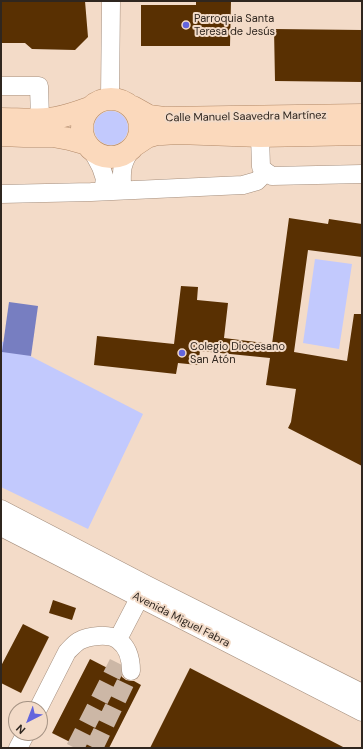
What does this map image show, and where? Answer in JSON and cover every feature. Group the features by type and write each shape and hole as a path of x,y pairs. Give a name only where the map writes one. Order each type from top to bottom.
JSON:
{"main road":[{"path":"1,135 53,136 69,138 89,147 99,154 107,157 115,157 122,155 132,148 139,138 141,130 140,122 138,114 133,107 120,99 110,98 98,101 89,108 82,122 82,129 83,137 89,147"},
{"name":"Calle Manuel Saavedra Martínez","path":"133,107 149,116 164,118 362,115"},
{"path":"1,119 55,118 73,114 89,108"},
{"name":"Calle Manuel Saavedra Martínez","path":"132,148 147,137 157,134 177,133 260,136 362,134"}],"street":[{"path":"110,1 110,98"},
{"path":"1,86 39,86 40,119"},
{"path":"260,136 261,167 272,176 362,174"},
{"path":"89,147 101,167 105,179 103,191"},
{"path":"122,190 122,170 124,161 132,148"},
{"path":"1,194 242,185 257,181 266,172"},
{"name":"Avenida Miguel Fabra","path":"1,509 143,592 362,712"},
{"name":"Avenida Miguel Fabra","path":"1,527 362,693"},
{"path":"42,701 67,652 79,641 88,638 107,636 123,655 143,592"}],"shaded area":[{"path":"108,111 114,111 118,112 125,118 128,128 127,135 121,142 114,145 108,145 104,144 97,138 94,131 94,125 95,121 101,114"},
{"path":"315,259 352,264 339,349 303,343"},
{"path":"9,302 38,306 31,356 2,352"},
{"path":"1,341 143,414 88,529 1,487"}],"building":[{"path":"1,1 85,1 88,37 75,50 32,49 25,43 1,43"},
{"name":"Parroquia Santa Teresa de Jesús","path":"196,1 231,1 230,46 141,46 141,5 196,5"},
{"path":"274,29 362,30 362,82 275,81"},
{"path":"289,218 328,224 329,219 362,224 362,257 308,250 294,352 347,361 354,314 362,314 362,466 288,428 291,422 296,389 266,385 270,358 200,351 198,365 178,363 176,374 94,365 97,336 174,344 181,286 198,287 197,300 228,303 224,338 272,344"},
{"path":"53,600 76,608 72,620 49,613"},
{"path":"23,624 49,637 21,693 1,683 1,666"},
{"path":"90,659 121,675 126,680 134,681 141,685 109,748 82,748 52,733"},
{"path":"190,668 345,748 150,748"}],"tunnel":[{"path":"75,748 118,663"},
{"path":"94,748 131,671"}],"place":[{"name":"Parroquia Santa Teresa de Jesús","path":"186,25"},
{"name":"Colegio Diocesano San Atón","path":"182,353"}]}
